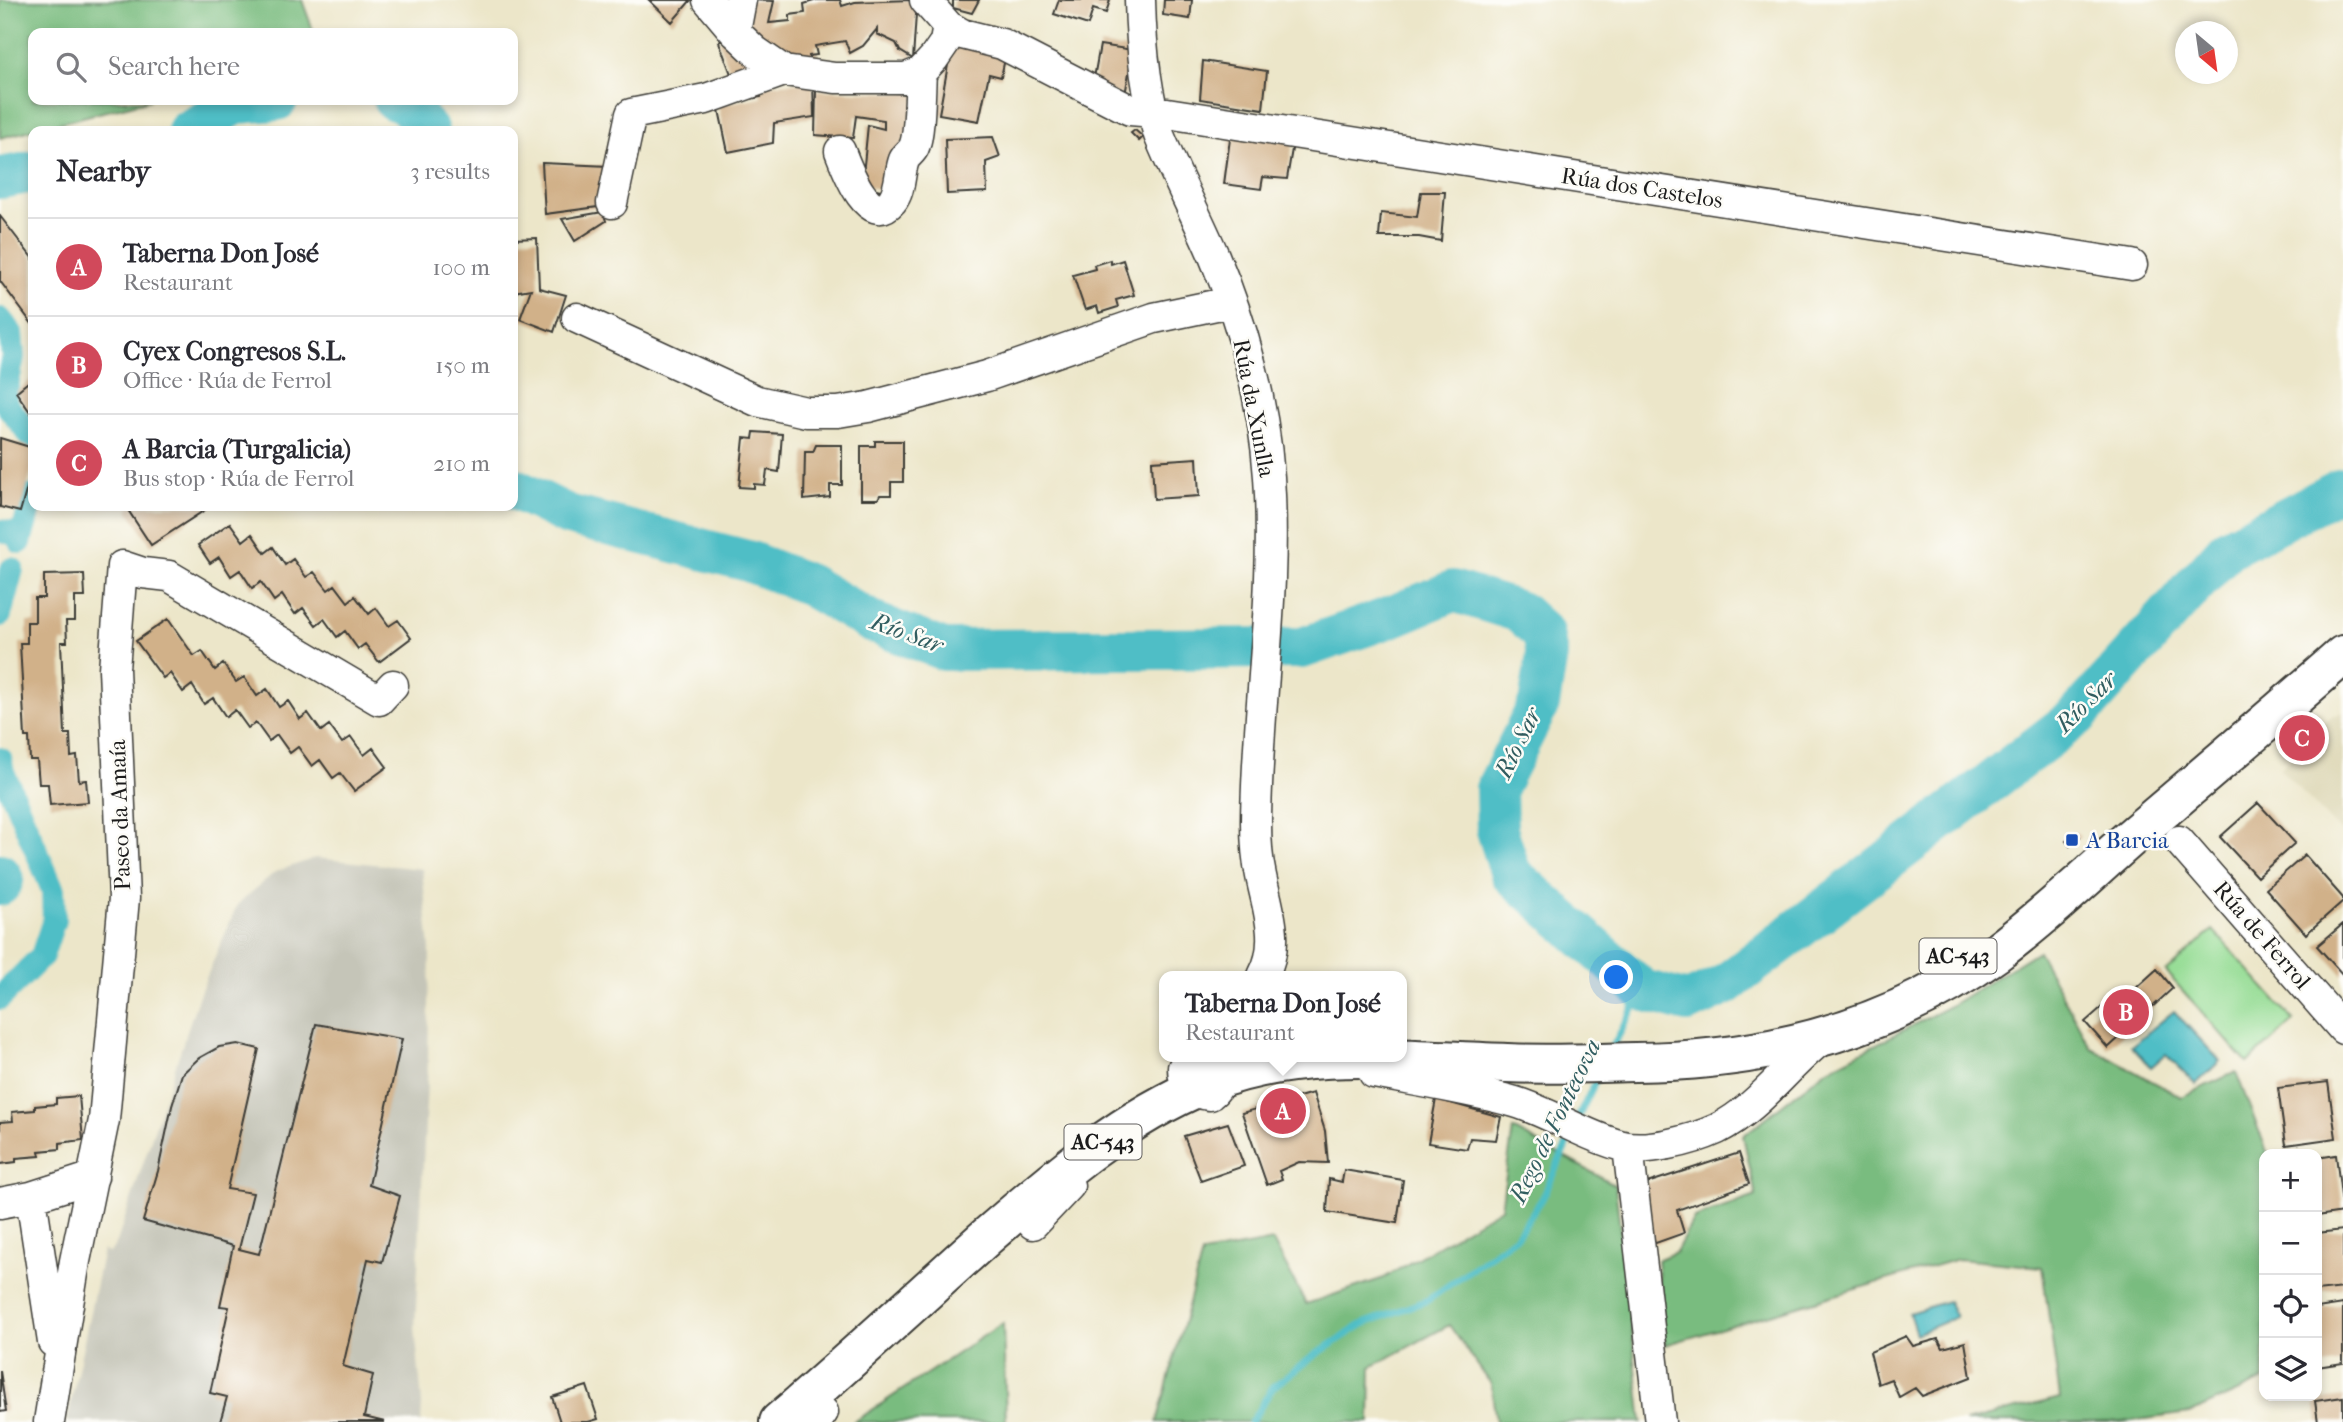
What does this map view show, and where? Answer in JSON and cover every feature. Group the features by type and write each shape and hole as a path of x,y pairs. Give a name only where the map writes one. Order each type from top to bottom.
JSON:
{"main road":[{"name":"AC-543","path":"1825,1036 1898,996 1946,965 2343,626"},
{"name":"AC-543","path":"1407,1060 1668,1062 1763,1052 1866,1024 1913,1004 2001,950 2343,655"},
{"name":"AC-543","path":"816,1419 1033,1224 1081,1183 1128,1150 1190,1117 1255,1093 1347,1070 1397,1062"},
{"name":"AC-543","path":"779,1422 1034,1196 1204,1068 1274,1065 1347,1070 1512,1063"}],"street":[{"path":"708,0 755,51 784,71 835,78 906,78 921,72 945,42 948,26"},
{"path":"735,32 741,0"},
{"path":"925,0 948,26 962,34 1002,44 1130,110 1151,111"},
{"name":"Rúa da Xunlla","path":"1140,0 1140,33 1151,111 1214,256 1230,302 1246,350 1266,448 1271,535 1268,632 1256,805 1256,839 1273,940 1265,971"},
{"path":"612,204 631,114 706,99 784,71"},
{"path":"840,151 863,199 874,207 884,207 892,201 897,192 905,159 914,147 921,72"},
{"name":"Rúa dos Castelos","path":"1151,111 2132,265"},
{"path":"577,318 757,401 806,412 828,412 868,407 987,376 1154,318 1230,302"},
{"name":"Paseo da Amaía","path":"49,1422 75,1261 104,1120 124,898 114,669 122,566 143,573 169,576 379,700 393,685"},
{"name":"Rúa de Ferrol","path":"2179,841 2343,1029"},
{"path":"1300,1062 1479,1093 1528,1106 1614,1142 1676,1142 1717,1129 1752,1106 1788,1068 1825,1036"},
{"path":"1101,1143 1153,1090 1204,1068 1247,1062"},
{"path":"1033,1224 1106,1152 1176,1110 1204,1068"},
{"path":"1614,1142 1660,1422"},
{"path":"0,1203 32,1197 93,1177"},
{"name":"Paseo da Amaía","path":"32,1197 58,1373"}],"shaded area":[{"path":"2343,712 2343,834 2280,769 2331,717"},
{"path":"315,858 422,869 430,949 428,1062 415,1327 422,1404 421,1422 67,1422 103,1250 110,1253 117,1242 199,995 237,905 275,872"}],"green space":[{"path":"0,0 302,0 312,28 28,28 28,105 130,105 47,126 28,126 28,131 0,138"},
{"path":"2213,930 2294,1021 2247,1063 2166,972"},
{"path":"2038,951 2091,1048 2181,1097 2236,1072 2266,1149 2259,1149 2259,1382 2190,1413 2122,1422 1965,1422 2060,1398 2042,1267 1958,1259 1665,1345 1657,1260 1676,1252 1694,1218 1756,1196 1743,1136 1826,1070 1950,1006"},
{"path":"1513,1129 1615,1185 1642,1422 1496,1422 1491,1384 1449,1325 1371,1367 1370,1422 1157,1422 1202,1254 1273,1241 1306,1304 1384,1278 1501,1208"},
{"path":"1003,1323 1006,1422 854,1422"}],"water":[{"path":"2174,1011 2220,1061 2196,1084 2166,1054 2151,1067 2131,1046"},
{"path":"1948,1301 1956,1317 1916,1334 1909,1313"}],"building":[{"path":"649,0 691,0 672,22"},
{"path":"747,0 774,1 769,23 790,21 790,15 805,13 804,4 817,0 840,0 842,6 855,2 911,0 916,14 913,59 900,51 896,43 877,34 877,29 863,46 850,53 845,41 815,46 817,55 809,56 809,68 742,36"},
{"path":"953,0 979,0 972,13 953,8"},
{"path":"1059,0 1110,0 1106,13 1093,9 1088,25 1054,14"},
{"path":"1164,0 1192,0 1190,19 1163,15"},
{"path":"733,34 761,59 734,82 719,42"},
{"path":"952,43 1006,54 1001,77 989,74 979,121 939,114"},
{"path":"1100,45 1133,50 1125,95 1092,89"},
{"path":"1203,61 1267,71 1263,109 1200,99"},
{"path":"813,81 814,117 774,123 773,143 728,152 718,105 761,97 758,86"},
{"path":"816,90 918,94 891,193 862,185 868,125 884,129 884,120 856,116 853,138 815,135"},
{"path":"1135,130 1143,137 1139,141 1131,133"},
{"path":"1231,131 1293,143 1287,179 1263,177 1261,189 1224,184"},
{"path":"993,137 1000,157 986,162 987,192 947,194 945,139"},
{"path":"542,163 609,166 605,206 545,214"},
{"path":"1421,192 1445,192 1441,241 1419,237 1379,237 1381,213 1417,217"},
{"path":"603,212 606,221 575,241 562,219"},
{"path":"0,216 28,252 28,318 0,281"},
{"path":"537,238 539,288 566,295 554,332 520,319 531,289 518,291 518,239"},
{"path":"1110,260 1111,264 1123,260 1134,295 1116,300 1118,307 1099,313 1097,306 1085,310 1073,275 1095,269 1094,265"},
{"path":"28,382 28,409 16,392"},
{"path":"754,432 782,434 779,472 767,470 765,485 754,484 754,488 739,487 744,438 753,439"},
{"path":"0,438 28,446 28,484 20,512 0,507"},
{"path":"875,441 903,441 903,482 891,482 891,495 880,495 878,499 861,499 861,446 875,446"},
{"path":"816,445 842,445 842,485 830,485 830,497 804,500 805,452 813,452"},
{"path":"1197,458 1199,496 1154,499 1152,461"},
{"path":"129,511 203,511 151,545"},
{"path":"230,523 243,541 252,534 265,553 273,547 285,565 293,559 306,577 314,572 328,590 335,585 348,602 355,596 369,614 376,608 389,626 398,620 411,638 379,662 365,644 358,649 345,631 337,637 324,619 316,625 303,608 295,614 282,595 274,601 261,582 252,588 240,570 231,576 219,557 210,563 198,545"},
{"path":"84,574 85,597 75,597 75,621 66,621 67,642 61,642 65,734 70,734 71,757 77,756 79,781 86,780 88,802 50,805 48,784 39,784 37,760 30,760 29,737 25,737 20,643 27,643 27,622 35,622 35,598 44,598 44,575"},
{"path":"168,619 194,656 202,651 215,670 223,664 236,682 244,677 257,696 267,689 279,707 288,701 300,719 308,713 321,731 329,725 342,743 351,737 364,755 373,748 387,767 354,791 340,773 333,778 320,760 312,766 298,747 290,753 277,735 269,741 256,723 248,728 235,710 226,717 213,698 204,704 192,685 183,692 170,673 163,678 136,641"},
{"path":"2258,803 2295,843 2257,877 2220,837"},
{"path":"2076,832 2080,837 2070,846 2066,841"},
{"path":"2305,855 2343,898 2343,901 2306,934 2266,889"},
{"path":"2343,924 2343,975 2317,946"},
{"path":"2157,969 2173,988 2108,1048 2085,1022 2119,992 2125,998"},
{"path":"316,1024 402,1039 369,1185 400,1196 382,1262 368,1259 343,1366 373,1375 364,1417 385,1422 220,1422 227,1397 210,1393 229,1307 220,1306 233,1246 143,1221 182,1074 199,1058 219,1047 238,1044 259,1049 227,1189 253,1193 239,1249 259,1254"},
{"path":"2328,1082 2336,1138 2286,1145 2278,1088"},
{"path":"1313,1093 1325,1131 1328,1163 1299,1162 1279,1171 1282,1179 1267,1185 1242,1113"},
{"path":"79,1096 83,1140 60,1143 60,1149 39,1151 40,1156 16,1158 16,1162 0,1164 0,1122 13,1121 12,1112 35,1110 35,1106 56,1104 56,1098"},
{"path":"1436,1099 1501,1117 1496,1140 1470,1138 1467,1149 1428,1143"},
{"path":"1228,1123 1244,1166 1201,1181 1184,1136"},
{"path":"1739,1153 1749,1184 1677,1210 1684,1233 1653,1244 1638,1186"},
{"path":"2336,1155 2343,1212 2322,1215 2322,1157"},
{"path":"1344,1170 1403,1180 1397,1223 1327,1212 1329,1179 1342,1182"},
{"path":"2343,1230 2343,1288 2322,1290 2322,1232"},
{"path":"2343,1304 2343,1363 2322,1366 2322,1307"},
{"path":"1906,1336 1913,1346 1938,1339 1943,1348 1965,1342 1971,1377 1922,1396 1915,1388 1899,1397 1891,1379 1878,1384 1870,1352"},
{"path":"0,1371 6,1411 0,1412"},
{"path":"587,1386 598,1419 588,1422 560,1422 552,1397"},
{"path":"2343,1397 2343,1422 2318,1422 2315,1401"}],"waterway":[{"name":"Río Sar","path":"197,126 234,105"},
{"name":"Río Sar","path":"408,105 424,126"},
{"name":"Río Sar","path":"0,178 28,173"},
{"path":"0,319 11,333 13,357 4,401 28,432"},
{"name":"Río Sar","path":"518,490 568,515 748,561 807,584 872,622 944,650 1302,648 1388,618 1453,591 1520,612 1543,633 1547,655 1539,704 1496,789 1497,830 1511,874 1643,990 1688,1002 1725,985 2077,716 2227,549 2343,488"},
{"path":"20,542 29,511"},
{"path":"0,531 22,535"},
{"path":"0,615 12,569"},
{"path":"0,759 53,890 54,920 42,956 0,998"},
{"name":"Río Sar","path":"0,874 3,880 0,885"},
{"name":"Rego de Fontecova","path":"1611,1050 1643,990"},
{"name":"Rego de Fontecova","path":"1576,1122 1598,1076"},
{"name":"Rego de Fontecova","path":"1251,1422 1273,1387 1315,1355 1363,1324 1428,1300 1516,1237 1542,1199 1572,1133"}],"place":[{"name":"A Barcia (Turgalicia)","path":"2302,738"},
{"name":"A Barcia","path":"2072,840"},
{"name":"Cyex Congresos S.L.","path":"2126,1012"},
{"name":"Taberna Don José","path":"1283,1111"}]}
